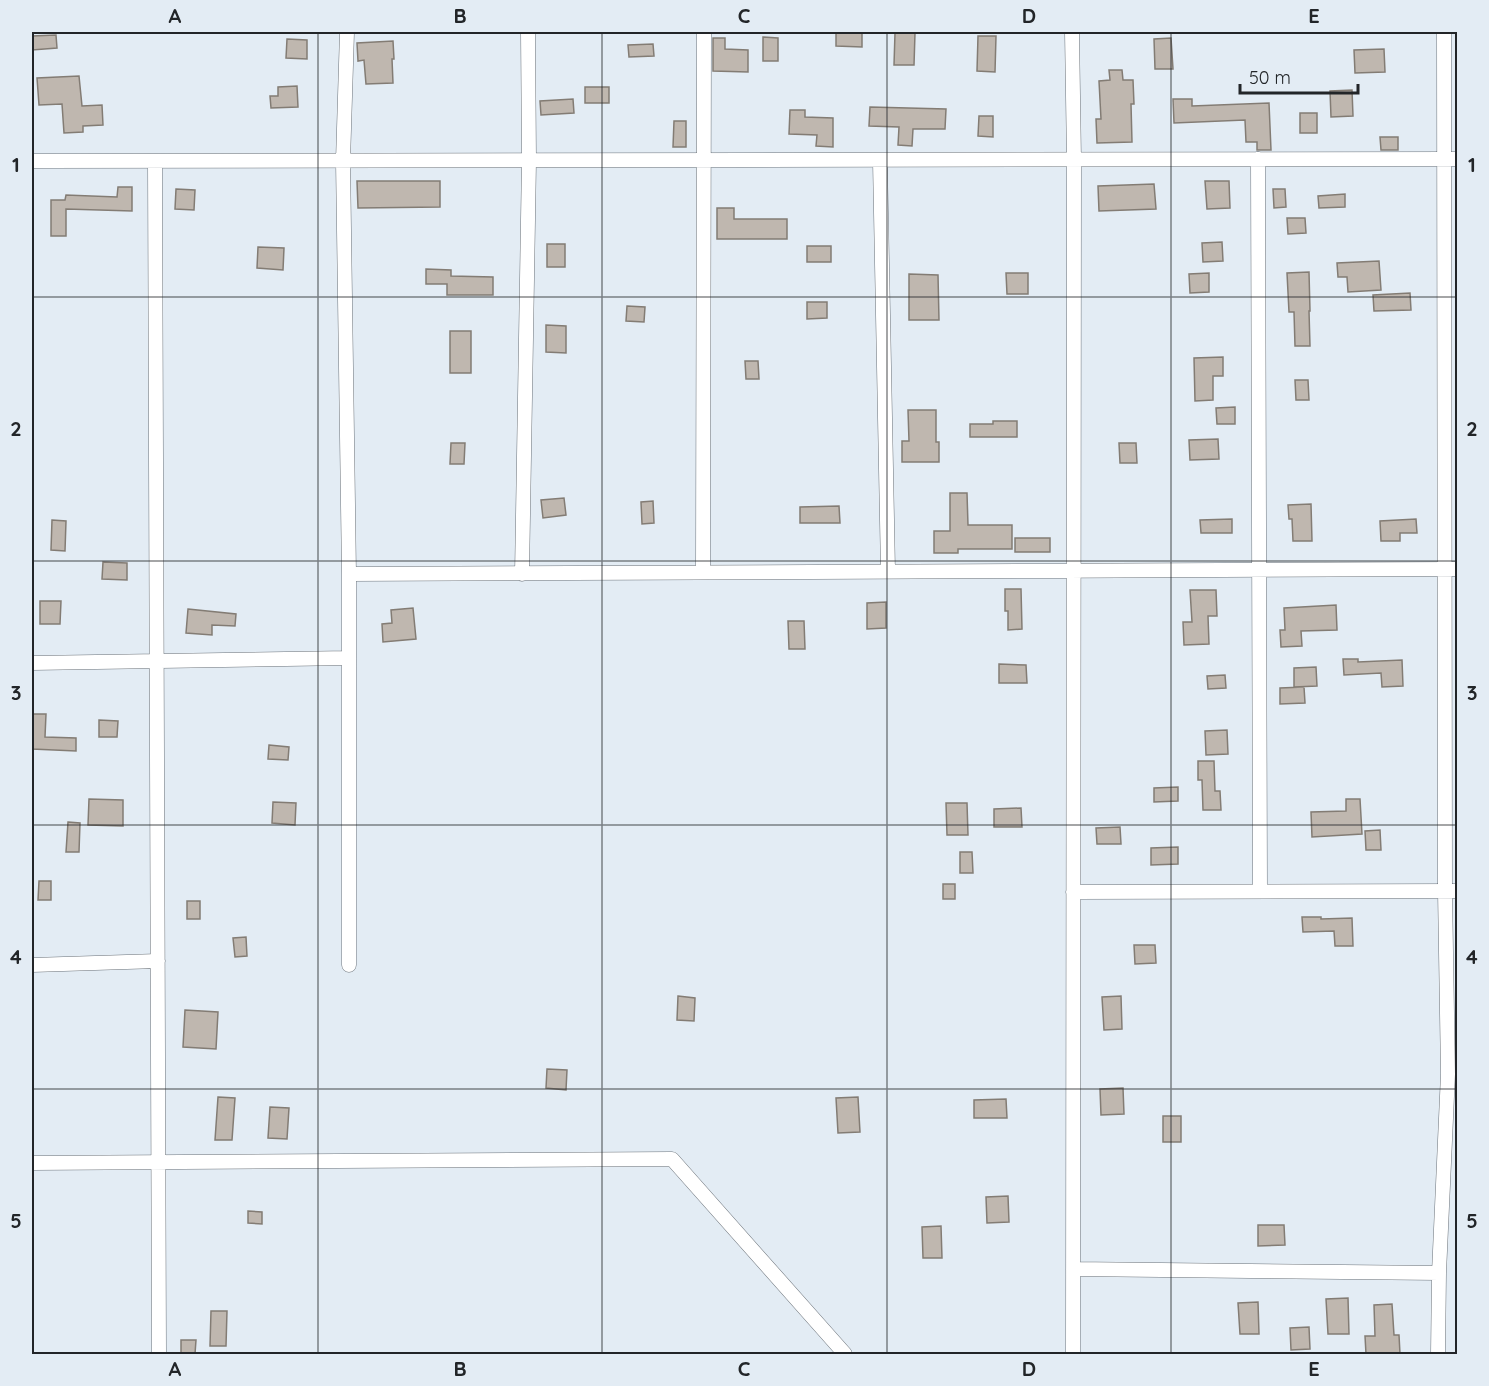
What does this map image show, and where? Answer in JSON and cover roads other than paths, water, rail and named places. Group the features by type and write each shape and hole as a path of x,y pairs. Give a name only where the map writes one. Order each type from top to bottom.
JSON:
{"street":[{"path":"347,32 343,161 349,574 350,965"},
{"path":"522,574 529,161 528,32"},
{"path":"703,572 704,32"},
{"path":"1072,32 1074,160 1072,1354"},
{"path":"1438,1354 1439,1273 1448,1074 1451,891 1451,159 1444,32"},
{"path":"1258,159 1260,891"},
{"path":"32,161 1451,159"},
{"path":"155,161 159,1354"},
{"path":"880,161 888,571"},
{"path":"349,574 1451,569"},
{"path":"32,663 349,658"},
{"path":"1073,892 1451,891"},
{"path":"32,965 158,961"},
{"path":"32,1163 672,1159 845,1354"},
{"path":"1073,1269 1439,1273"}]}
